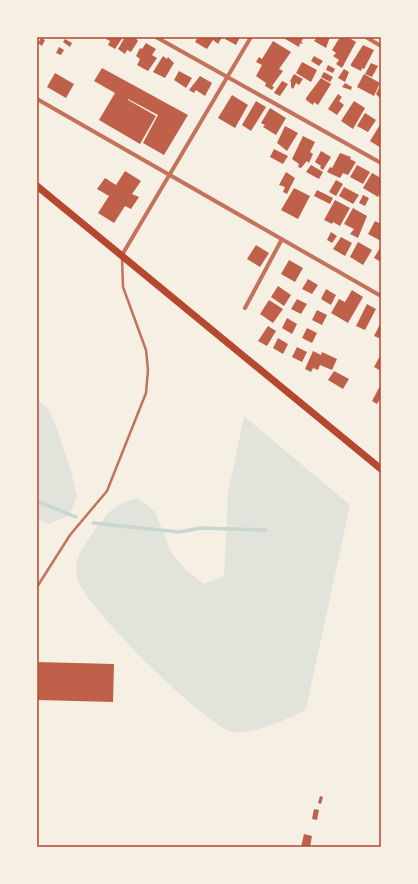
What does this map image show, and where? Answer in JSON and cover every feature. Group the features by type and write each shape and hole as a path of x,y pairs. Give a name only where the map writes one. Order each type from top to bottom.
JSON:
{"main road":[{"path":"37,186 381,469"}],"street":[{"path":"156,37 381,163"},
{"path":"122,256 251,37"},
{"path":"366,37 381,46"},
{"path":"37,99 381,296"},
{"path":"245,308 282,239"}],"lane":[{"path":"37,587 70,535 107,491 146,393 148,370 146,350 123,287 122,256"}],"shaded area":[{"path":"37,400 48,408 57,429 71,471 77,496 69,516 49,524 37,519"},
{"path":"244,416 350,505 306,709 291,717 259,729 239,733 232,732 218,724 197,709 173,688 123,639 86,595 78,580 76,565 83,548 103,519 118,506 138,498 155,512 172,554 187,571 204,584 224,576 228,493"}],"building":[{"path":"107,37 123,37 115,49 108,45 110,41 106,39"},
{"path":"125,37 135,37 138,41 131,52 127,50 125,54 118,49"},
{"path":"198,37 222,37 218,44 213,40 207,49 195,42"},
{"path":"227,37 240,37 236,45 225,39"},
{"path":"282,37 304,37 301,42 303,43 300,43 299,47"},
{"path":"317,37 330,37 326,48 314,41"},
{"path":"340,37 348,37 356,42 342,68 336,64 339,60 333,56 336,53 332,50"},
{"path":"41,38 45,40 42,46 38,43"},
{"path":"65,39 72,43 70,47 63,42"},
{"path":"273,41 291,52 279,69 283,71 272,86 274,87 272,90 265,86 266,83 256,76 262,65 256,62 259,57 262,59"},
{"path":"146,43 156,49 152,55 157,58 148,71 137,65 140,59 136,56 140,48 142,49"},
{"path":"363,45 374,50 364,69 362,68 361,71 351,66 351,64"},
{"path":"59,47 64,50 61,55 56,53"},
{"path":"163,56 167,59 168,57 174,63 165,78 153,72"},
{"path":"314,56 323,61 319,66 311,61"},
{"path":"302,62 317,70 311,82 296,73"},
{"path":"371,63 378,66 372,77 365,74"},
{"path":"328,65 335,69 333,73 326,70"},
{"path":"102,68 188,115 164,155 143,143 158,115 128,99 156,116 140,144 99,120 115,93 94,81"},
{"path":"344,69 349,72 345,82 338,78"},
{"path":"179,71 192,78 186,88 174,80"},
{"path":"324,72 333,77 330,82 321,77"},
{"path":"55,73 74,84 66,98 47,87"},
{"path":"294,74 303,79 299,85 296,83 293,89 290,81"},
{"path":"364,74 380,83 374,96 357,87"},
{"path":"200,76 212,83 205,96 196,90 194,93 189,90"},
{"path":"321,78 331,84 318,105 314,102 313,105 306,100 306,98"},
{"path":"282,81 288,84 280,96 274,93"},
{"path":"345,83 352,87 351,90 342,87"},
{"path":"380,86 381,87 380,98 376,94"},
{"path":"338,94 342,97 339,101 344,105 337,115 328,109"},
{"path":"232,95 248,105 235,128 218,118"},
{"path":"256,101 266,107 251,131 242,125"},
{"path":"354,101 365,108 353,129 341,121"},
{"path":"270,108 286,118 276,135 263,127 265,125 261,123"},
{"path":"365,113 376,120 368,132 357,126"},
{"path":"381,123 381,148 370,141"},
{"path":"285,126 298,133 287,151 277,143"},
{"path":"303,136 315,142 310,152 313,154 309,163 307,161 301,168 298,167 299,164 292,159"},
{"path":"274,149 288,156 283,164 270,157"},
{"path":"321,151 331,157 323,170 320,168 321,166 315,162"},
{"path":"340,153 351,157 350,159 356,162 348,175 343,173 340,178 327,172 330,167 332,168"},
{"path":"311,165 323,172 319,179 306,172"},
{"path":"357,165 370,172 363,184 350,177"},
{"path":"125,171 141,181 132,194 139,197 131,209 125,206 114,223 98,213 109,196 97,189 105,178 116,185"},
{"path":"286,172 295,178 287,194 283,192 285,187 279,185"},
{"path":"372,173 381,178 381,192 378,197 363,188"},
{"path":"336,180 343,184 336,196 329,192"},
{"path":"344,187 359,195 353,204 339,196"},
{"path":"294,188 310,196 298,219 281,210"},
{"path":"317,190 333,198 330,204 314,196"},
{"path":"363,195 369,198 365,206 359,203"},
{"path":"335,200 350,208 340,226 333,222 332,224 324,220"},
{"path":"353,208 367,216 358,238 350,234 354,229 344,224"},
{"path":"375,221 381,224 381,241 368,234"},
{"path":"331,232 337,236 332,243 327,240"},
{"path":"341,237 352,243 345,256 333,249"},
{"path":"358,242 372,250 363,265 350,257"},
{"path":"256,245 269,253 260,267 247,259"},
{"path":"381,246 381,262 374,258"},
{"path":"289,260 303,268 295,282 281,274"},
{"path":"308,279 318,285 312,294 302,289"},
{"path":"278,286 291,295 284,306 271,297"},
{"path":"326,289 336,295 331,305 321,299"},
{"path":"352,290 363,297 348,323 331,313 339,299 345,302"},
{"path":"297,299 307,304 301,314 291,309"},
{"path":"269,300 283,309 273,323 260,314"},
{"path":"367,304 376,309 365,330 356,326"},
{"path":"317,310 327,315 322,325 312,320"},
{"path":"287,318 297,324 292,334 282,328"},
{"path":"381,322 381,339 374,336"},
{"path":"268,326 276,331 267,346 258,341"},
{"path":"307,328 317,333 312,343 302,338"},
{"path":"278,338 288,344 283,354 273,348"},
{"path":"297,347 307,352 302,362 292,357"},
{"path":"313,351 321,355 322,352 337,359 332,370 320,365 318,370 313,368 311,372 305,369"},
{"path":"381,354 381,371 374,367"},
{"path":"334,371 349,379 343,389 328,380"},
{"path":"381,384 381,397 377,404 372,401"},
{"path":"37,662 114,664 113,702 37,700"},
{"path":"320,796 323,797 321,804 318,803"},
{"path":"314,809 319,810 317,820 312,819"},
{"path":"304,834 312,836 310,847 301,847"}],"waterway":[{"path":"37,501 76,517"},
{"path":"93,523 179,532 201,528 266,530"}]}
